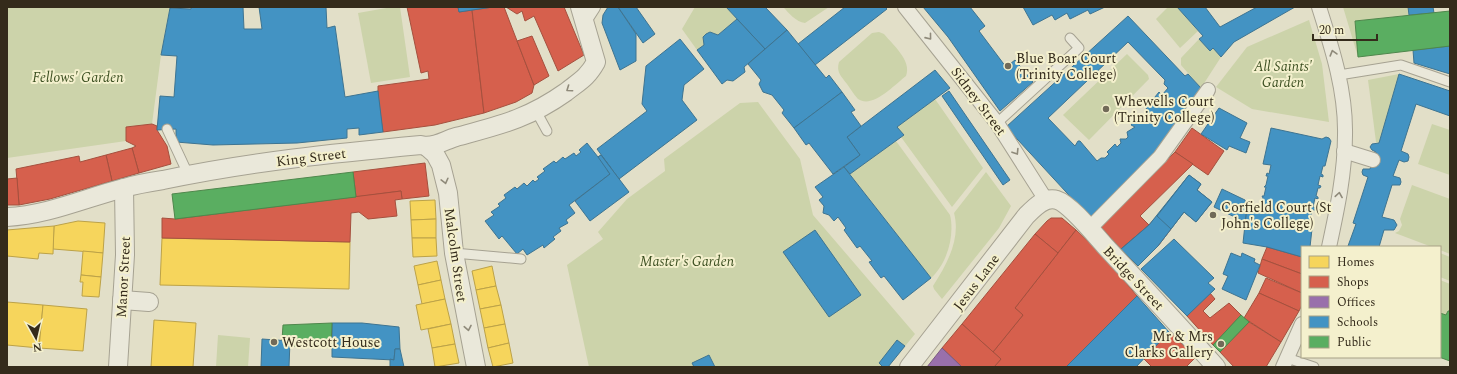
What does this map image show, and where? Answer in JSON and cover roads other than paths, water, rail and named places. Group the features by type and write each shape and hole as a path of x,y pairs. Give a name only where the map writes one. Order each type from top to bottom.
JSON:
{"street":[{"name":"Sidney Street","path":"905,7 997,123 1046,200"},
{"path":"1319,8 1339,75 1345,134 1342,178 1329,246"},
{"name":"King Street","path":"7,217 37,214 72,205 124,188 188,174 357,151 421,145 428,147 454,137 510,123 536,111 588,76 596,62 586,12"},
{"path":"1089,229 1160,157 1208,90"},
{"name":"Malcolm Street","path":"428,147 435,154 441,165 448,193 454,253 476,367"},
{"path":"1344,151 1373,160"},
{"name":"Manor Street","path":"118,367 125,255 124,188"},
{"name":"Bridge Street","path":"1046,200 1056,200 1066,205 1216,367"},
{"name":"Jesus Lane","path":"909,367 1026,216 1036,206 1046,200"},
{"path":"122,300 150,302"},
{"path":"1285,363 1301,326"}],"lane":[{"path":"997,123 1079,48 1070,38"},
{"path":"1339,75 1401,65 1450,82"},
{"path":"536,111 547,131"},
{"path":"167,129 188,174"},
{"path":"454,253 521,259"},
{"path":"1285,363 1314,367"}],"place":[{"name":"Blue Boar Court (Trinity College)","path":"1008,66"},
{"name":"Whewells Court (Trinity College)","path":"1106,109"},
{"name":"Corfield Court (St John's College)","path":"1213,215"},
{"name":"Westcott House","path":"274,342"},
{"name":"Mr & Mrs Clarks Gallery","path":"1221,344"}],"park label":[{"name":"All Saints' Garden","path":"1283,74"},
{"name":"Fellows' Garden","path":"78,77"},
{"name":"Master's Garden","path":"687,261"}]}
